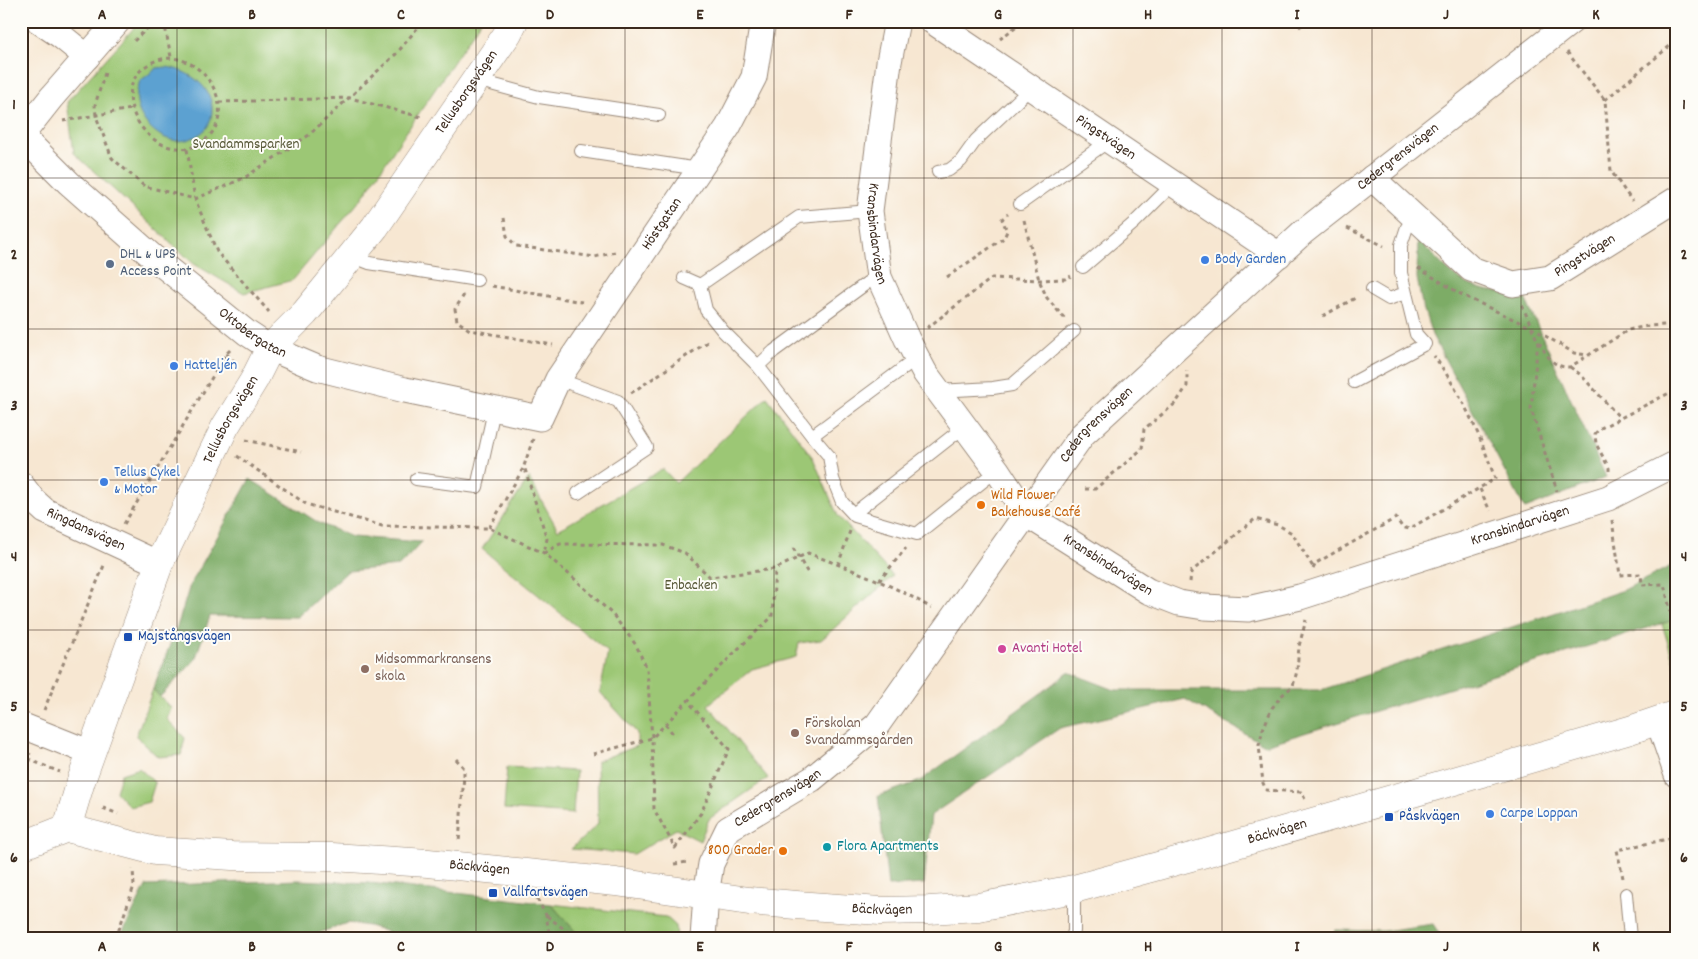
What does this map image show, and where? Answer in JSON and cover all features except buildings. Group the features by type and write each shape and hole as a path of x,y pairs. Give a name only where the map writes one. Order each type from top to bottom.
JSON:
{"street":[{"path":"39,21 87,56"},
{"path":"22,136 51,98 118,21"},
{"name":"Tellusborgsvägen","path":"67,828 91,753 159,564 225,427 254,380 270,348 305,313 375,227 508,33 514,21"},
{"name":"Höstgatan","path":"540,418 558,379 728,127 754,76 763,21"},
{"name":"Kransbindarvägen","path":"897,21 889,62 870,211 879,277 925,373 1026,514 1148,591 1179,603 1204,607 1248,609 1300,597 1608,498 1677,463"},
{"name":"Pingstvägen","path":"932,21 1279,255"},
{"name":"Cedergrensvägen","path":"706,895 711,864 728,829 812,779 877,725 1083,434 1302,233 1563,28"},
{"name":"Oktobergatan","path":"22,136 69,183 154,258 247,333 270,348 317,368 494,410 540,418"},
{"name":"Pingstvägen","path":"1372,178 1471,269 1513,284 1550,278 1677,199"},
{"name":"Ringdansvägen","path":"21,484 33,500 45,511 159,564"},
{"path":"1668,717 1677,775"},
{"name":"Bäckvägen","path":"67,828 155,851 232,856 332,857 428,864 616,882 706,895 825,908 880,911 978,907 1074,889 1202,854 1630,730 1668,717"},
{"path":"21,725 91,753"},
{"path":"21,846 67,828"},
{"path":"703,938 706,895"}],"lane":[{"path":"476,80 539,97 659,115"},
{"path":"938,172 949,170 961,162 976,140 1031,88"},
{"path":"1020,204 1110,140"},
{"path":"580,152 700,170"},
{"path":"1083,268 1134,223 1174,184"},
{"path":"700,285 799,217 870,211"},
{"path":"1354,382 1425,344 1416,334 1401,274 1401,245 1408,227"},
{"path":"351,256 369,263 477,280"},
{"path":"758,366 782,345 871,280 879,277"},
{"path":"684,278 700,285"},
{"path":"700,285 706,310 723,331 758,366 829,456 833,479 842,502 855,516 917,534 996,470"},
{"path":"1372,289 1389,299 1405,293"},
{"path":"938,391 1012,385 1074,331"},
{"path":"812,436 912,349"},
{"path":"558,379 618,402 647,447 578,494"},
{"path":"416,479 477,487 494,410"},
{"path":"855,516 857,511 964,427"},
{"path":"1072,938 1074,931 1074,889"},
{"path":"1626,894 1630,938"}],"path":[{"path":"133,42 155,21"},
{"path":"164,21 170,57"},
{"path":"110,67 105,73 95,105 96,116 112,158 144,186 194,198 244,178 309,135 397,53 423,21"},
{"path":"994,44 1022,21"},
{"path":"1299,27 1307,21"},
{"path":"1563,28 1605,100 1610,171 1622,188"},
{"path":"1605,100 1677,40"},
{"path":"170,57 182,60 196,67 210,80 219,102 219,117 214,127 207,137 197,145 187,149 165,146 151,138 140,127 131,109 131,94 136,76 146,67 170,57"},
{"path":"219,102 350,98 426,118"},
{"path":"70,120 131,109"},
{"path":"187,149 194,198 217,252 269,312"},
{"path":"947,277 1004,238 1008,231 1002,219 1020,204 1039,280 1048,298 1074,331"},
{"path":"504,218 508,236 516,246 595,257 622,251 637,262"},
{"path":"1346,227 1391,249 1464,296 1532,328 1574,353 1587,355"},
{"path":"912,349 931,325 992,278 1066,279 1083,268"},
{"path":"578,350 470,330 457,321 455,309 466,291 477,280 491,286 589,303"},
{"path":"1513,284 1538,342 1551,360 1561,367 1570,366 1628,330 1648,326 1677,324"},
{"path":"618,402 723,331"},
{"path":"1538,342 1531,409 1565,513"},
{"path":"1187,604 1191,572 1255,518 1278,525 1292,533 1313,567 1316,563 1396,518 1402,527 1408,529 1495,479 1485,450 1463,404 1444,369 1425,344"},
{"path":"59,677 114,542 226,354"},
{"path":"1085,488 1095,489 1142,449 1144,429 1176,403 1187,386 1188,366"},
{"path":"1570,366 1581,375 1620,418"},
{"path":"1677,389 1599,429 1595,434 1596,444 1609,468 1608,498 1620,575 1641,574 1642,585 1664,584 1677,638"},
{"path":"489,528 524,466 540,418"},
{"path":"248,432 243,439 301,452"},
{"path":"232,463 240,447"},
{"path":"236,455 306,504 382,526 489,528 544,553 577,581 613,615 636,645 647,669 652,738 654,809 675,848 701,813 729,748 688,701"},
{"path":"524,466 547,539 544,553"},
{"path":"838,564 855,516"},
{"path":"879,581 917,534"},
{"path":"544,553 560,544 663,545 685,553 710,577 775,569 808,552 913,597 950,621"},
{"path":"793,548 809,575"},
{"path":"593,754 652,738 772,617 775,569"},
{"path":"1306,619 1299,646 1297,671 1293,686 1281,696 1272,708 1263,729 1259,745 1266,790 1301,792 1306,803 1310,823"},
{"path":"665,724 675,736"},
{"path":"456,759 464,768 459,850"},
{"path":"100,801 102,808"},
{"path":"1626,894 1617,850 1677,837"},
{"path":"116,938 134,886 133,861"},
{"path":"536,898 546,915 550,938"},
{"path":"546,915 576,938"}],"green space":[{"name":"Svandammsparken","path":"140,21 481,21 362,198 293,280 244,293 194,264 74,153 67,102"},
{"path":"1418,239 1442,265 1456,277 1470,285 1489,291 1523,294 1606,477 1525,509 1432,335 1422,304 1417,278"},
{"name":"Enbacken","path":"767,397 813,458 838,516 893,576 821,640 799,643 796,657 752,669 708,705 768,778 709,819 700,841 676,829 634,854 571,849 598,824 597,761 637,746 637,733 600,692 608,652 482,549 529,478 558,530 663,469 676,483"},
{"path":"250,479 319,523 352,537 422,542 399,566 348,571 297,617 210,616 195,660 160,697 153,689 179,621 190,585"},
{"path":"1677,563 1677,619 1265,745 1185,699 1060,728 931,815 924,884 888,886 878,796 920,781 1068,672 1115,690 1321,690 1624,590"},
{"path":"1677,619 1677,672 1662,624"},
{"path":"153,689 171,708 167,719 185,738 181,755 158,757 136,736"},
{"path":"507,767 576,771 573,814 504,809"},
{"path":"139,768 155,783 149,802 130,807 116,792 121,774"},
{"path":"298,880 370,883 551,904 581,938 407,938 369,926 347,923 313,935 312,938 120,938 146,886"},
{"path":"551,904 666,917 676,926 677,938 581,938"},
{"path":"1433,924 1442,938 1327,938 1336,930 1383,931"}],"water":[{"path":"166,67 184,72 193,77 206,90 210,99 212,108 209,123 202,132 191,139 170,140 152,129 140,114 137,92 140,81 157,68"}],"place":[{"name":"Body Garden","path":"1205,260"},
{"name":"DHL & UPS Access Point","path":"110,264"},
{"name":"Hatteljén","path":"174,366"},
{"name":"Tellus Cykel & Motor","path":"104,482"},
{"name":"Wild Flower Bakehouse Café","path":"981,505"},
{"name":"Majstångsvägen","path":"128,637"},
{"name":"Avanti Hotel","path":"1002,649"},
{"name":"Midsommarkransens skola","path":"365,669"},
{"name":"Förskolan Svandammsgården","path":"795,733"},
{"name":"Carpe Loppan","path":"1490,814"},
{"name":"Påskvägen","path":"1389,817"},
{"name":"Flora Apartments","path":"827,847"},
{"name":"800 Grader","path":"783,851"},
{"name":"Vallfartsvägen","path":"493,893"}]}
